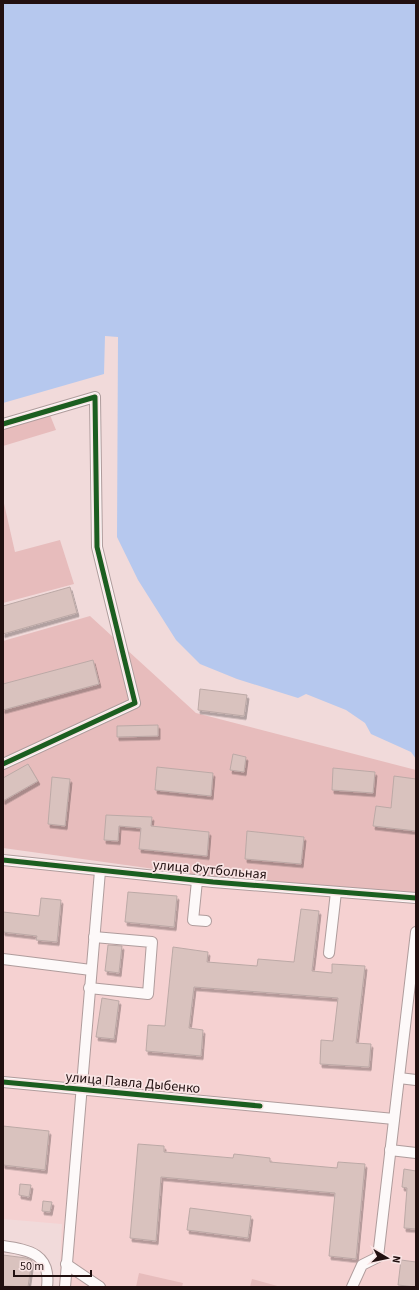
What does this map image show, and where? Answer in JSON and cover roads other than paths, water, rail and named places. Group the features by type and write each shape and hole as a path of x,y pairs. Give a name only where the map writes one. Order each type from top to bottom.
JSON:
{"street":[{"path":"3,424 95,397 97,547 135,703 3,764"},
{"name":"улица Футбольная","path":"3,860 197,880 416,898"},
{"path":"65,1287 100,870"},
{"path":"197,880 193,920 206,921"},
{"path":"329,953 336,892"},
{"path":"352,1287 362,1265 378,1257 416,932"},
{"path":"89,988 148,994 152,942 94,937"},
{"path":"3,959 91,970"},
{"path":"399,1078 416,1080"},
{"name":"улица Павла Дыбенко","path":"3,1082 394,1118"},
{"path":"390,1150 416,1153"},
{"path":"3,1246 25,1249 34,1253 41,1259 46,1267 48,1277 47,1287"},
{"path":"66,1264 100,1287"}],"water":[{"path":"3,3 416,3 416,759 411,752 371,734 365,723 346,710 306,694 298,698 237,679 200,664 176,640 138,580 117,537 118,337 105,336 104,374 3,403"}]}
